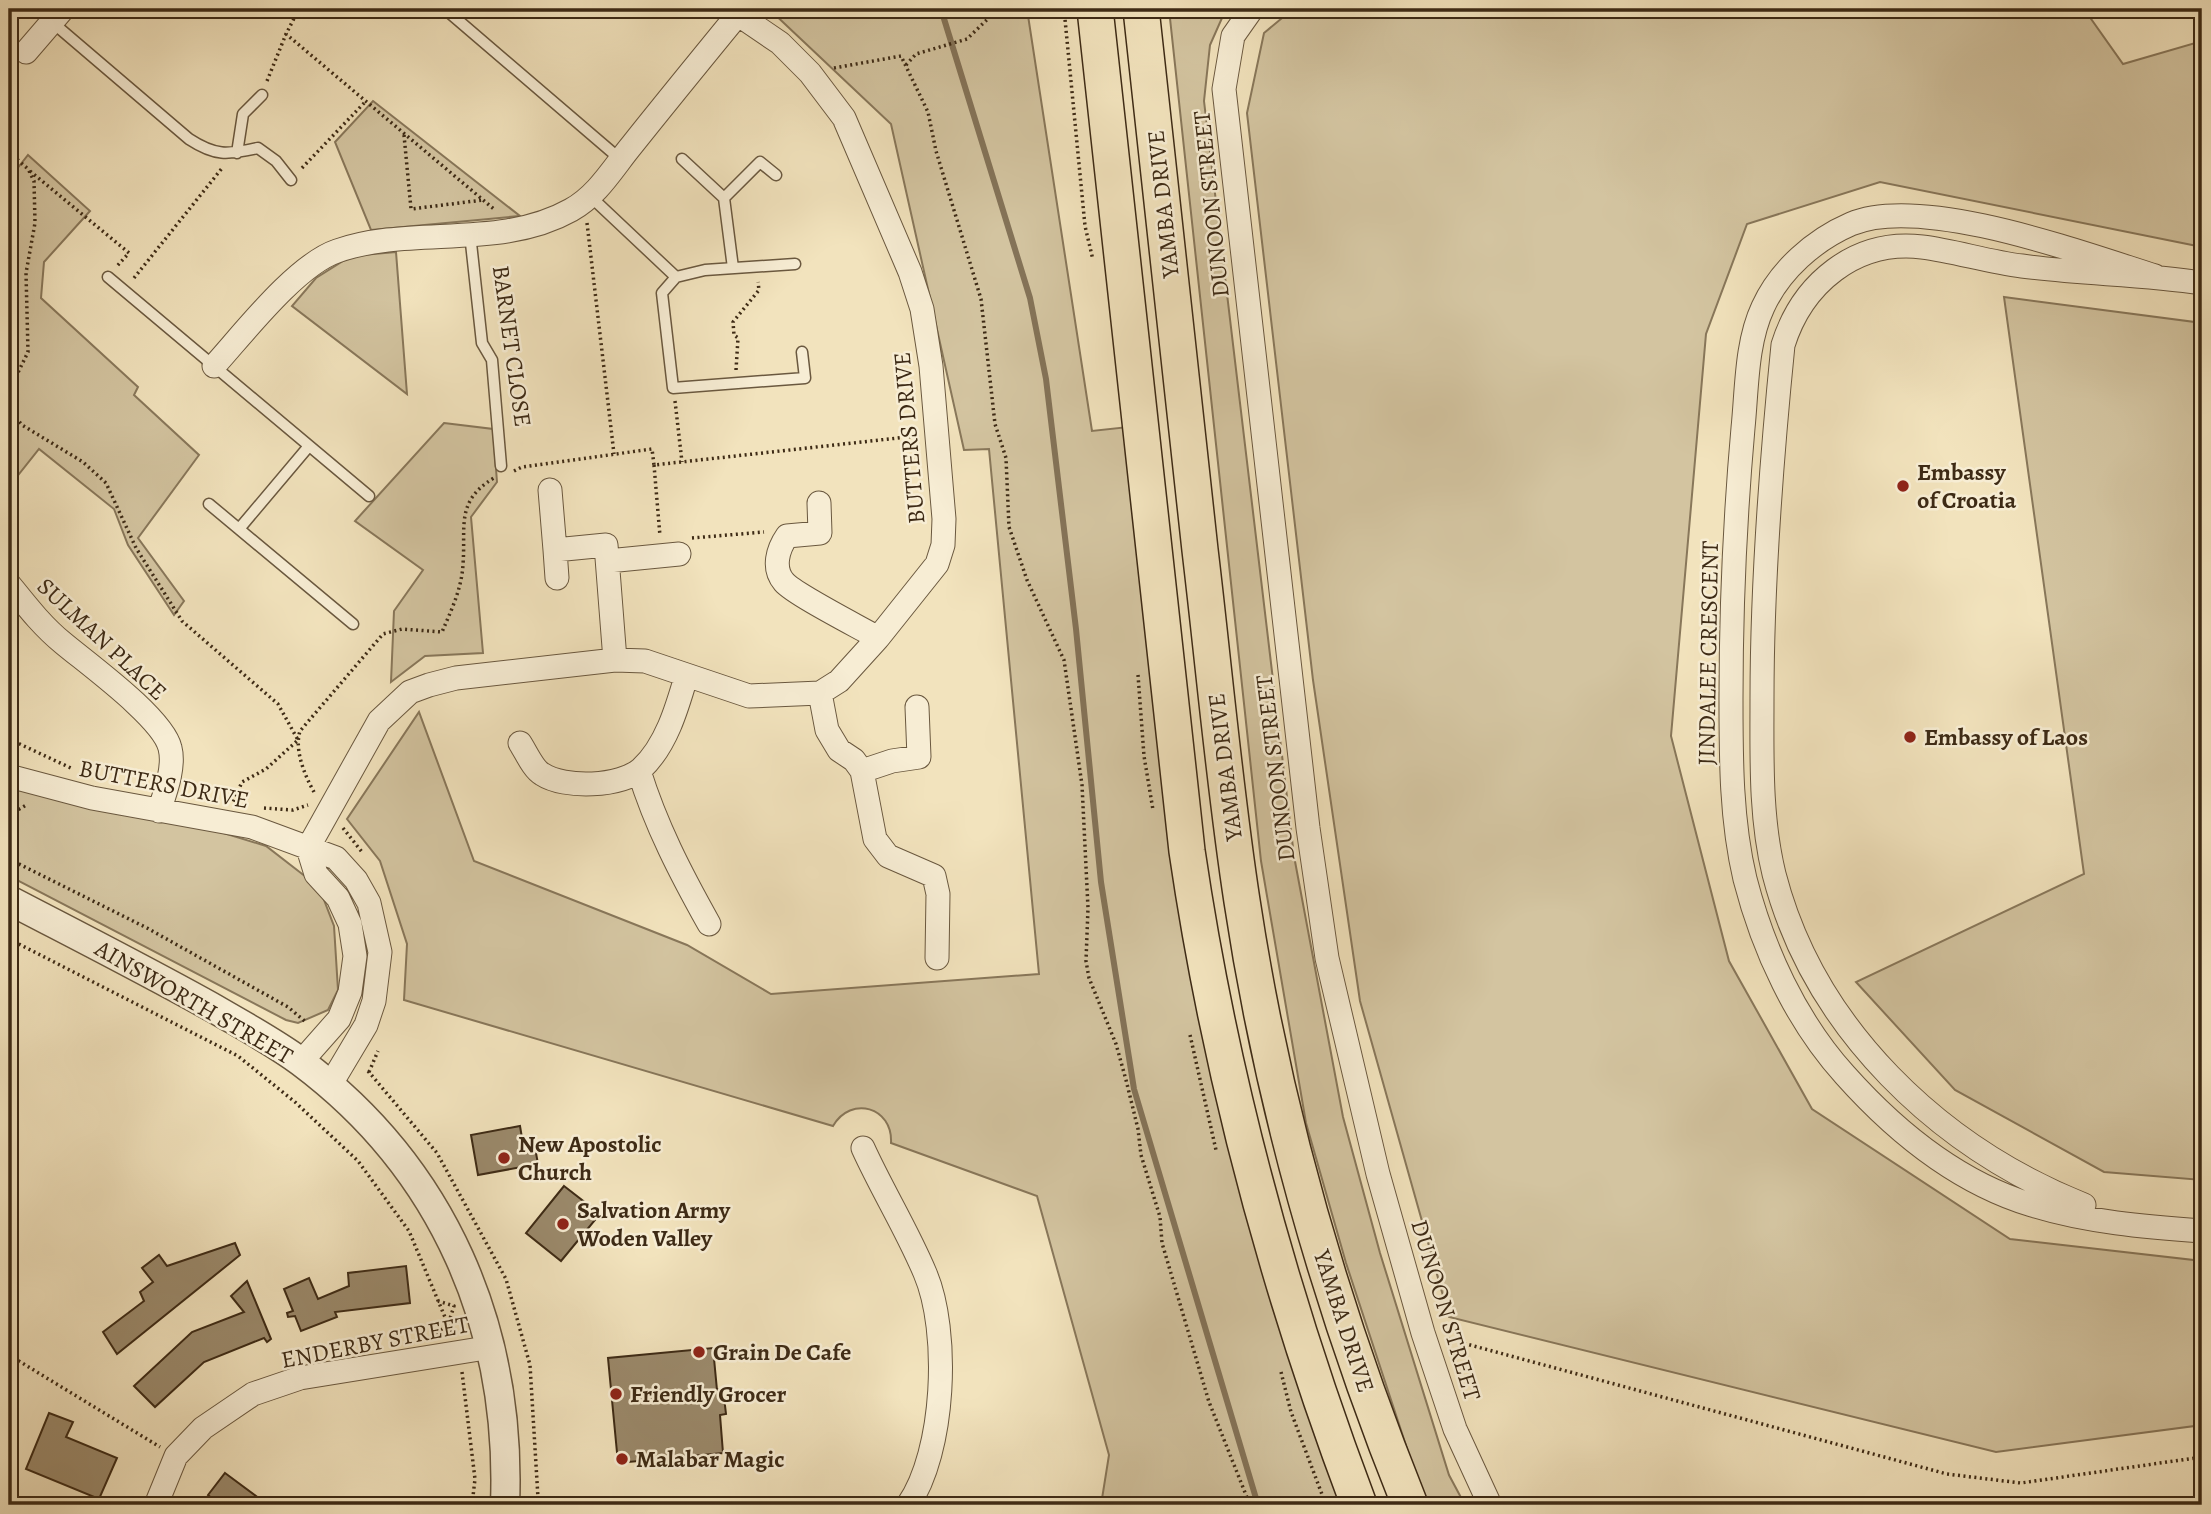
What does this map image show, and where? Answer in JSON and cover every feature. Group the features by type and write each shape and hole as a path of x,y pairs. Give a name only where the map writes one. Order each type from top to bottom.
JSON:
{"main road":[{"name":"YAMBA DRIVE","path":"1095,9 1183,812 1204,956 1236,1111 1264,1221 1296,1329 1359,1505"},
{"name":"YAMBA DRIVE","path":"1141,9 1231,820 1254,972 1276,1081 1327,1271 1370,1400 1410,1505"}],"street":[{"name":"DUNOON STREET","path":"1252,9 1233,36 1224,89 1308,828 1327,958 1378,1174 1423,1333 1455,1429 1490,1505"},
{"name":"BARNET CLOSE","path":"214,366 280,293 317,261 335,251 364,244 516,228 548,220 571,210 587,199 620,159 735,11"},
{"name":"BUTTERS DRIVE","path":"735,11 780,43 810,73 844,118 910,272 922,309 937,434 943,545 937,564 878,638 839,681 820,693"},
{"path":"26,52 57,16"},
{"name":"JINDALEE CRESCENT","path":"2155,276 2027,236 1919,215 1854,223 1816,243 1784,274 1762,307 1752,343 1740,465 1731,629 1734,810 1745,878 1764,942 1797,1008 1842,1073 1901,1132 1959,1171 2031,1205 2136,1226 2202,1231"},
{"name":"JINDALEE CRESCENT","path":"2136,1226 2037,1186 2000,1165 1919,1106 1869,1055 1826,995 1793,930 1774,873 1762,772 1762,630 1770,467 1783,345 1791,320 1810,290 1835,268 1863,253 1892,247 1921,247 2022,266 2155,276 2202,283"},
{"path":"550,489 557,578"},
{"path":"819,503 820,534 787,536 779,548 777,564 784,582 878,638"},
{"path":"555,550 606,545 615,660"},
{"path":"608,561 670,555"},
{"name":"SULMAN PLACE","path":"9,584 34,617 120,688 153,722 170,747 168,783 159,811"},
{"path":"301,1062 338,1019 351,992 355,956 350,924 338,898 316,874 308,848 379,721 410,692 456,678 615,660 645,661 749,696 820,693 827,730 838,750 854,760 862,771 875,839 888,856 934,876 938,894 937,958"},
{"path":"520,743 541,774 571,785 605,783 639,771 655,752 676,711 686,677"},
{"path":"862,771 892,761 919,757 917,707"},
{"path":"639,771 653,815 671,855 709,924"},
{"name":"BUTTERS DRIVE","path":"9,776 92,798 252,827 336,858 356,880 376,925 380,952 377,989 366,1025 329,1087"},
{"name":"AINSWORTH STREET","path":"9,900 178,988 301,1062 380,1131 426,1194 462,1259 492,1347 507,1451 505,1505"},
{"path":"863,1148 926,1275 939,1338 940,1386 937,1423 930,1457 908,1505"},
{"name":"ENDERBY STREET","path":"156,1505 176,1456 203,1428 253,1394 300,1378 457,1350 492,1347"}],"lane":[{"path":"445,9 620,159"},
{"path":"57,16 189,139 209,152 237,153 258,148 276,161 291,180"},
{"path":"237,153 243,114 262,95"},
{"path":"682,159 724,198 733,268"},
{"path":"724,198 760,162 776,175"},
{"path":"587,199 677,277"},
{"name":"BARNET CLOSE","path":"470,234 482,343 492,360 501,466"},
{"path":"795,264 705,270 677,277 662,293 673,388 805,378 802,352"},
{"path":"108,277 369,496"},
{"path":"239,529 309,446"},
{"path":"209,504 353,624"}],"path":[{"path":"262,95 299,9"},
{"path":"415,9 421,13 426,9"},
{"path":"906,65 916,54 967,39 998,9"},
{"path":"286,34 516,228"},
{"path":"810,73 901,56 928,112 936,151 981,299 995,424 1006,458 1009,527 1027,580 1064,660 1082,785 1088,908 1086,961 1089,978 1116,1044 1138,1129 1140,1156 1160,1217 1162,1243 1209,1402 1250,1505"},
{"path":"291,180 366,101"},
{"path":"404,133 411,209 483,200"},
{"path":"9,152 129,253 108,277"},
{"path":"124,290 228,162 223,153"},
{"path":"9,391 28,352 26,273 35,223 34,180 28,169"},
{"path":"587,199 614,454"},
{"path":"737,383 735,352 739,348 733,323 759,290 757,266"},
{"path":"673,388 682,462"},
{"path":"9,410 22,425 83,463 106,484 136,548 182,621 278,704 298,740 266,769 242,782 232,805"},
{"path":"654,465 937,434"},
{"path":"587,457 652,449 670,555"},
{"path":"670,555 684,539 767,532 779,548"},
{"path":"9,859 148,928 288,1007"},
{"path":"9,939 238,1056 295,1102 358,1161 409,1231 457,1350 472,1447 475,1479 472,1505"},
{"path":"1423,1333 1947,1474 2021,1483 2202,1457"},
{"path":"9,1355 176,1456"},
{"path":"537,1505 538,1498 544,1497 577,1505"}],"shaded area":[{"path":"769,9 1027,9 1092,431 1128,427 1196,956 1342,1505 1101,1505 1109,1455 1037,1196 891,1143 890,1131 885,1121 870,1109 850,1111 841,1116 833,1126 404,1000 407,944 380,861 347,819 419,712 474,861 687,945 771,994 1039,974 989,449 964,450 891,124"},
{"path":"1169,9 1226,9 1210,45 1204,101 1294,856 1343,1117 1380,1253 1449,1475 1465,1505 1429,1505 1419,1485 1346,1263 1306,1123 1261,861"},
{"path":"1293,9 2084,9 2123,64 2202,41 2202,247 1880,182 1747,224 1706,334 1671,736 1729,961 1812,1109 2010,1239 2202,1261 2202,1425 1996,1452 1449,1317 1360,1001 1313,680 1247,113 1264,33"},
{"path":"373,101 520,216 371,230 335,142"},
{"path":"28,155 90,211 44,262 41,298 138,387 134,395 199,455 138,538 184,601 174,615 128,545 114,509 39,449 19,474 9,465 9,179"},
{"path":"396,252 407,394 292,306 316,278 351,256"},
{"path":"2004,297 2202,323 2202,1180 2104,1172 1955,1090 1856,982 2084,874"},
{"path":"444,423 493,429 497,482 471,517 483,653 425,656 391,682 394,611 423,570 355,521"},
{"path":"9,782 191,823 266,846 319,887 334,926 338,990 328,1010 298,1023 286,1020 9,876"}],"building":[{"path":"520,1126 523,1144 534,1142 538,1164 478,1175 471,1135"},
{"name":"Salvation Army Woden Valley","path":"564,1186 600,1214 561,1261 526,1233"},
{"path":"235,1243 240,1255 117,1354 103,1332 144,1301 140,1292 153,1282 142,1268 159,1255 167,1266"},
{"path":"406,1266 410,1303 335,1312 337,1317 301,1331 295,1316 288,1317 287,1313 293,1311 284,1289 309,1278 318,1299 349,1286 348,1273"},
{"path":"247,1281 271,1339 267,1342 264,1338 204,1362 155,1407 134,1386 192,1332 244,1312 231,1296"},
{"path":"713,1348 717,1390 723,1389 726,1414 720,1415 723,1453 618,1463 608,1358"},
{"path":"49,1413 73,1422 66,1437 117,1458 99,1499 26,1469"},
{"path":"225,1473 268,1505 220,1505 208,1495"}],"waterway":[{"path":"941,9 1030,298 1046,379 1076,629 1101,882 1134,1089 1258,1505"}],"place":[{"name":"Embassy of Croatia","path":"1903,486"},
{"name":"Embassy of Laos","path":"1910,737"},
{"name":"New Apostolic Church","path":"504,1158"},
{"name":"Salvation Army Woden Valley","path":"563,1224"},
{"name":"Grain De Cafe","path":"699,1352"},
{"name":"Friendly Grocer","path":"616,1394"},
{"name":"Malabar Magic","path":"622,1459"}]}
